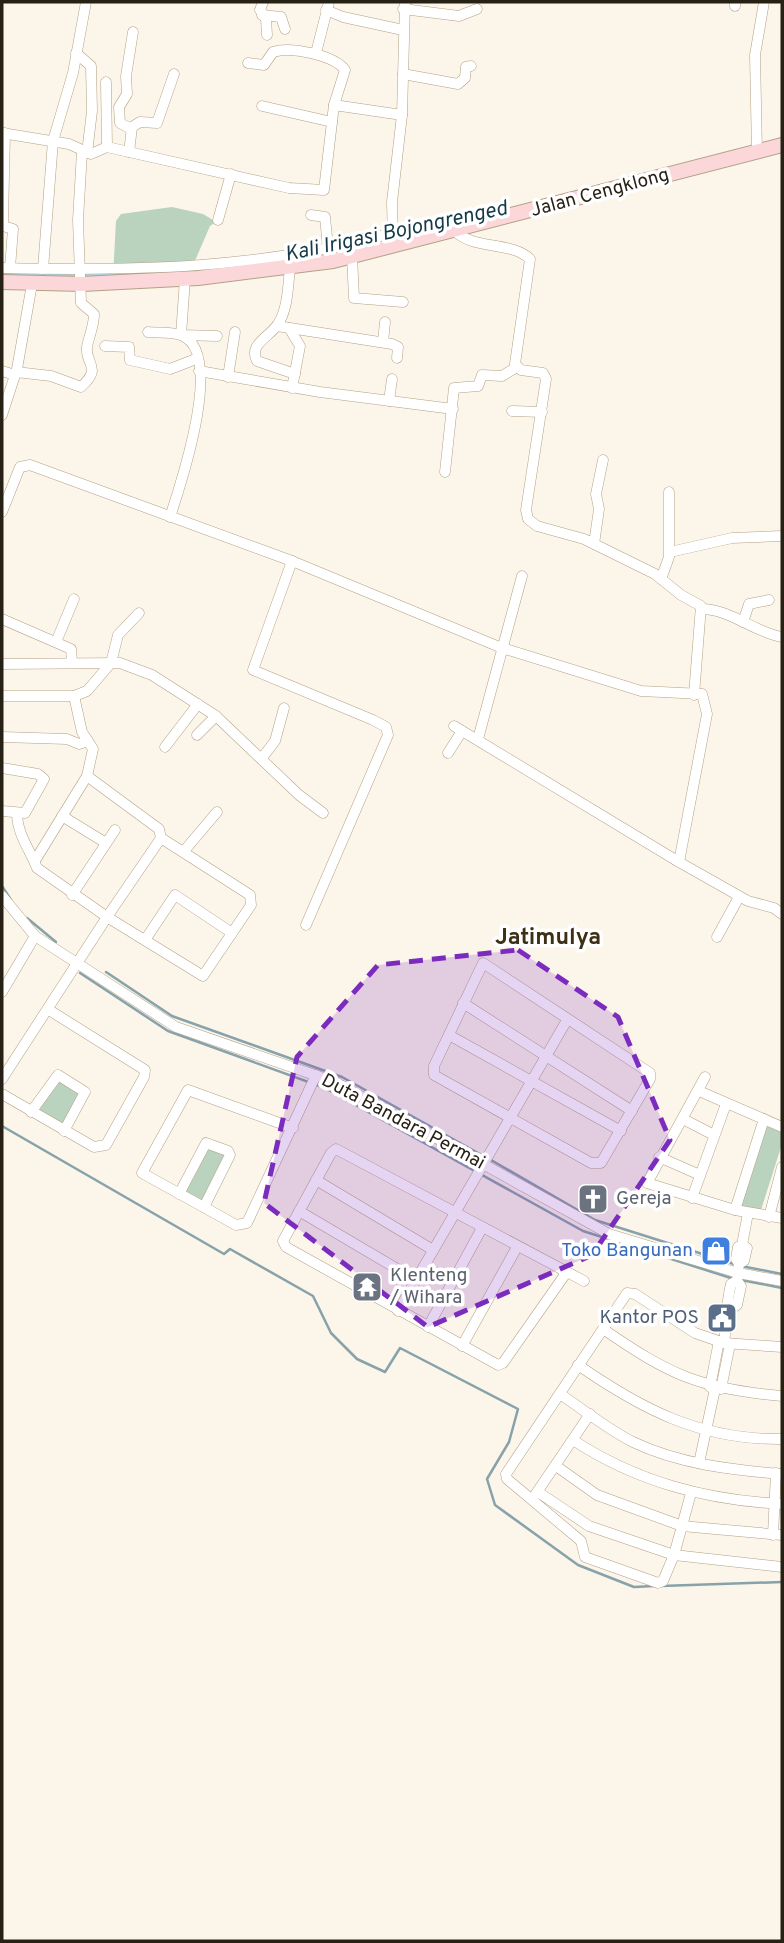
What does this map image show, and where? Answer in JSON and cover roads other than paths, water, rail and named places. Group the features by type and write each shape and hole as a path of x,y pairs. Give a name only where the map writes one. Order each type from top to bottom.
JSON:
{"main road":[{"name":"Jalan Cengklong","path":"2,282 37,276 185,279 274,263 290,268 331,253 352,256 393,240 454,231 756,146 782,145"}],"street":[{"path":"2,415 16,373 37,276 53,141 86,2"},
{"path":"263,2 262,15 266,19 267,35"},
{"path":"756,146 755,55 764,2"},
{"path":"274,263 393,240 391,202 402,115 404,5 459,16 477,9"},
{"path":"316,53 328,6 343,18 403,30"},
{"path":"262,15 281,17 285,29"},
{"path":"131,129 120,123 119,110 126,99 126,76 133,32"},
{"path":"37,276 6,268 13,229 4,226 2,211 3,133 53,141 84,153 107,147 289,188 324,190 334,105 345,70 340,64 316,53 276,50 264,65 248,63"},
{"path":"2,372 51,376 79,387 87,381 92,369 87,352 94,314 81,305 78,220 84,153 92,111 92,66 76,53"},
{"path":"402,74 458,84 465,78 466,67 471,66"},
{"path":"129,152 131,129 140,122 157,123 174,74"},
{"path":"106,82 107,147"},
{"path":"334,105 402,115"},
{"path":"262,106 332,122"},
{"path":"218,220 231,174"},
{"path":"311,215 325,217 331,253"},
{"path":"454,231 465,239 522,253 530,259 515,360 517,367"},
{"path":"352,256 354,298 402,302"},
{"path":"81,277 235,268"},
{"path":"290,268 287,296 277,326 255,348 254,356 257,361 295,374"},
{"path":"181,335 185,279"},
{"path":"383,342 385,322"},
{"path":"277,326 383,342 398,347 397,358"},
{"path":"289,328 300,343 292,388"},
{"path":"148,332 217,336"},
{"path":"228,377 235,332"},
{"path":"170,517 201,398 196,359 189,341 181,335"},
{"path":"105,346 129,347 130,360 170,369 196,359"},
{"path":"445,472 453,392 457,386 478,386 482,375 502,376 517,367 546,375 526,515 537,526 594,544 661,579 701,608 720,611 761,632 782,636"},
{"path":"199,372 292,388 453,409"},
{"path":"389,401 392,379"},
{"path":"512,411 542,412"},
{"path":"594,544 599,517 596,494 603,460"},
{"path":"2,510 20,467 26,465 292,561 502,648 641,691 702,694 707,714 679,862"},
{"path":"661,579 669,563 669,492"},
{"path":"670,552 730,538 782,536"},
{"path":"292,561 253,670 373,720 386,727 388,736 306,925"},
{"path":"478,739 522,576"},
{"path":"56,642 74,599"},
{"path":"743,622 749,604 769,600"},
{"path":"694,695 701,608"},
{"path":"2,696 74,696 91,688 111,663 118,635 139,614"},
{"path":"2,620 73,651 72,662"},
{"path":"2,664 111,663 152,675 216,716 299,795 323,813"},
{"path":"36,859 87,776 93,749 82,732 74,696"},
{"path":"165,747 198,704"},
{"path":"262,758 275,741 284,708"},
{"path":"197,735 216,716"},
{"path":"448,753 458,728 739,897 782,914"},
{"path":"2,737 67,738 75,744 88,741"},
{"path":"2,768 38,774 44,779 29,810 17,813 2,811"},
{"path":"2,1079 161,838 159,829 87,776"},
{"path":"184,851 217,812"},
{"path":"17,813 18,830 36,859 37,869 72,895 203,976 251,905 250,895 161,838"},
{"path":"62,816 106,843"},
{"path":"72,895 115,830"},
{"path":"145,940 175,895 232,933"},
{"name":"Duta Bandara Permai","path":"2,896 35,936 176,1027 313,1081 347,1088 609,1234 738,1273 782,1281"},
{"path":"717,937 739,897"},
{"path":"2,992 35,936"},
{"path":"486,964 567,1020 650,1073 650,1079 621,1131 598,1164 434,1075 434,1066 481,965 486,964"},
{"path":"463,1003 632,1111"},
{"path":"2,1094 64,1131 94,1147 103,1148 144,1077 145,1070 49,1010"},
{"path":"398,1311 567,1020"},
{"path":"449,1035 621,1131"},
{"path":"31,1112 58,1074 85,1092 64,1131"},
{"path":"705,1077 647,1183 735,1210 782,1218"},
{"path":"293,1128 188,1090 142,1168 144,1176 236,1225 247,1223 293,1128 313,1081"},
{"path":"699,1091 782,1127"},
{"path":"692,1198 726,1104"},
{"path":"682,1119 714,1135"},
{"path":"735,1210 764,1119"},
{"path":"179,1194 206,1143 228,1151 230,1155 204,1208"},
{"path":"564,1272 564,1276 503,1363 496,1364 284,1245 316,1180 332,1151 336,1149 584,1281"},
{"path":"659,1157 700,1175"},
{"path":"769,1217 782,1167"},
{"path":"316,1180 433,1250"},
{"path":"299,1212 416,1280"},
{"path":"699,1463 724,1342 729,1310 726,1302 731,1284 738,1273 738,1247 743,1245 748,1213"},
{"path":"428,1327 482,1228"},
{"path":"461,1346 517,1247"},
{"path":"782,1347 724,1342 695,1333 631,1293 624,1297 506,1474 507,1479 589,1526 674,1555 782,1567"},
{"path":"603,1329 658,1365 716,1388 782,1396"},
{"path":"578,1365 642,1407 706,1429 738,1436 782,1439"},
{"path":"556,1466 597,1494 682,1526 777,1535 779,1473 699,1463 630,1441 560,1394"},
{"path":"535,1496 590,1414"},
{"path":"573,1440 631,1473 691,1493 778,1504"},
{"path":"535,1496 581,1541 585,1557 660,1583 674,1555 691,1493"},
{"path":"581,1541 589,1526"}],"waterway":[{"name":"Kali Irigasi Bojongrenged","path":"362,245 400,237"},
{"name":"Kali Irigasi Bojongrenged","path":"2,274 119,275 157,272"},
{"path":"2,886 11,900"},
{"path":"27,918 56,942"},
{"path":"106,972 172,1016 342,1077 485,1157"},
{"path":"80,973 168,1031 325,1088 583,1231 734,1279"},
{"path":"2,1126 224,1254 230,1249 313,1296 331,1333 357,1359 385,1372 400,1348 518,1409 509,1442 487,1479 495,1505 578,1565 634,1587 654,1586"},
{"path":"491,1160 595,1220 734,1264"},
{"path":"741,1266 782,1274"},
{"path":"741,1280 782,1288"},
{"path":"661,1586 782,1582"}],"place":[{"name":"Gereja","path":"593,1199"},
{"name":"Toko Bangunan","path":"716,1251"},
{"name":"Klenteng / Wihara","path":"367,1287"},
{"name":"Kantor POS","path":"722,1318"}],"district":[{"name":"Jatimulya","path":"548,938"}]}
